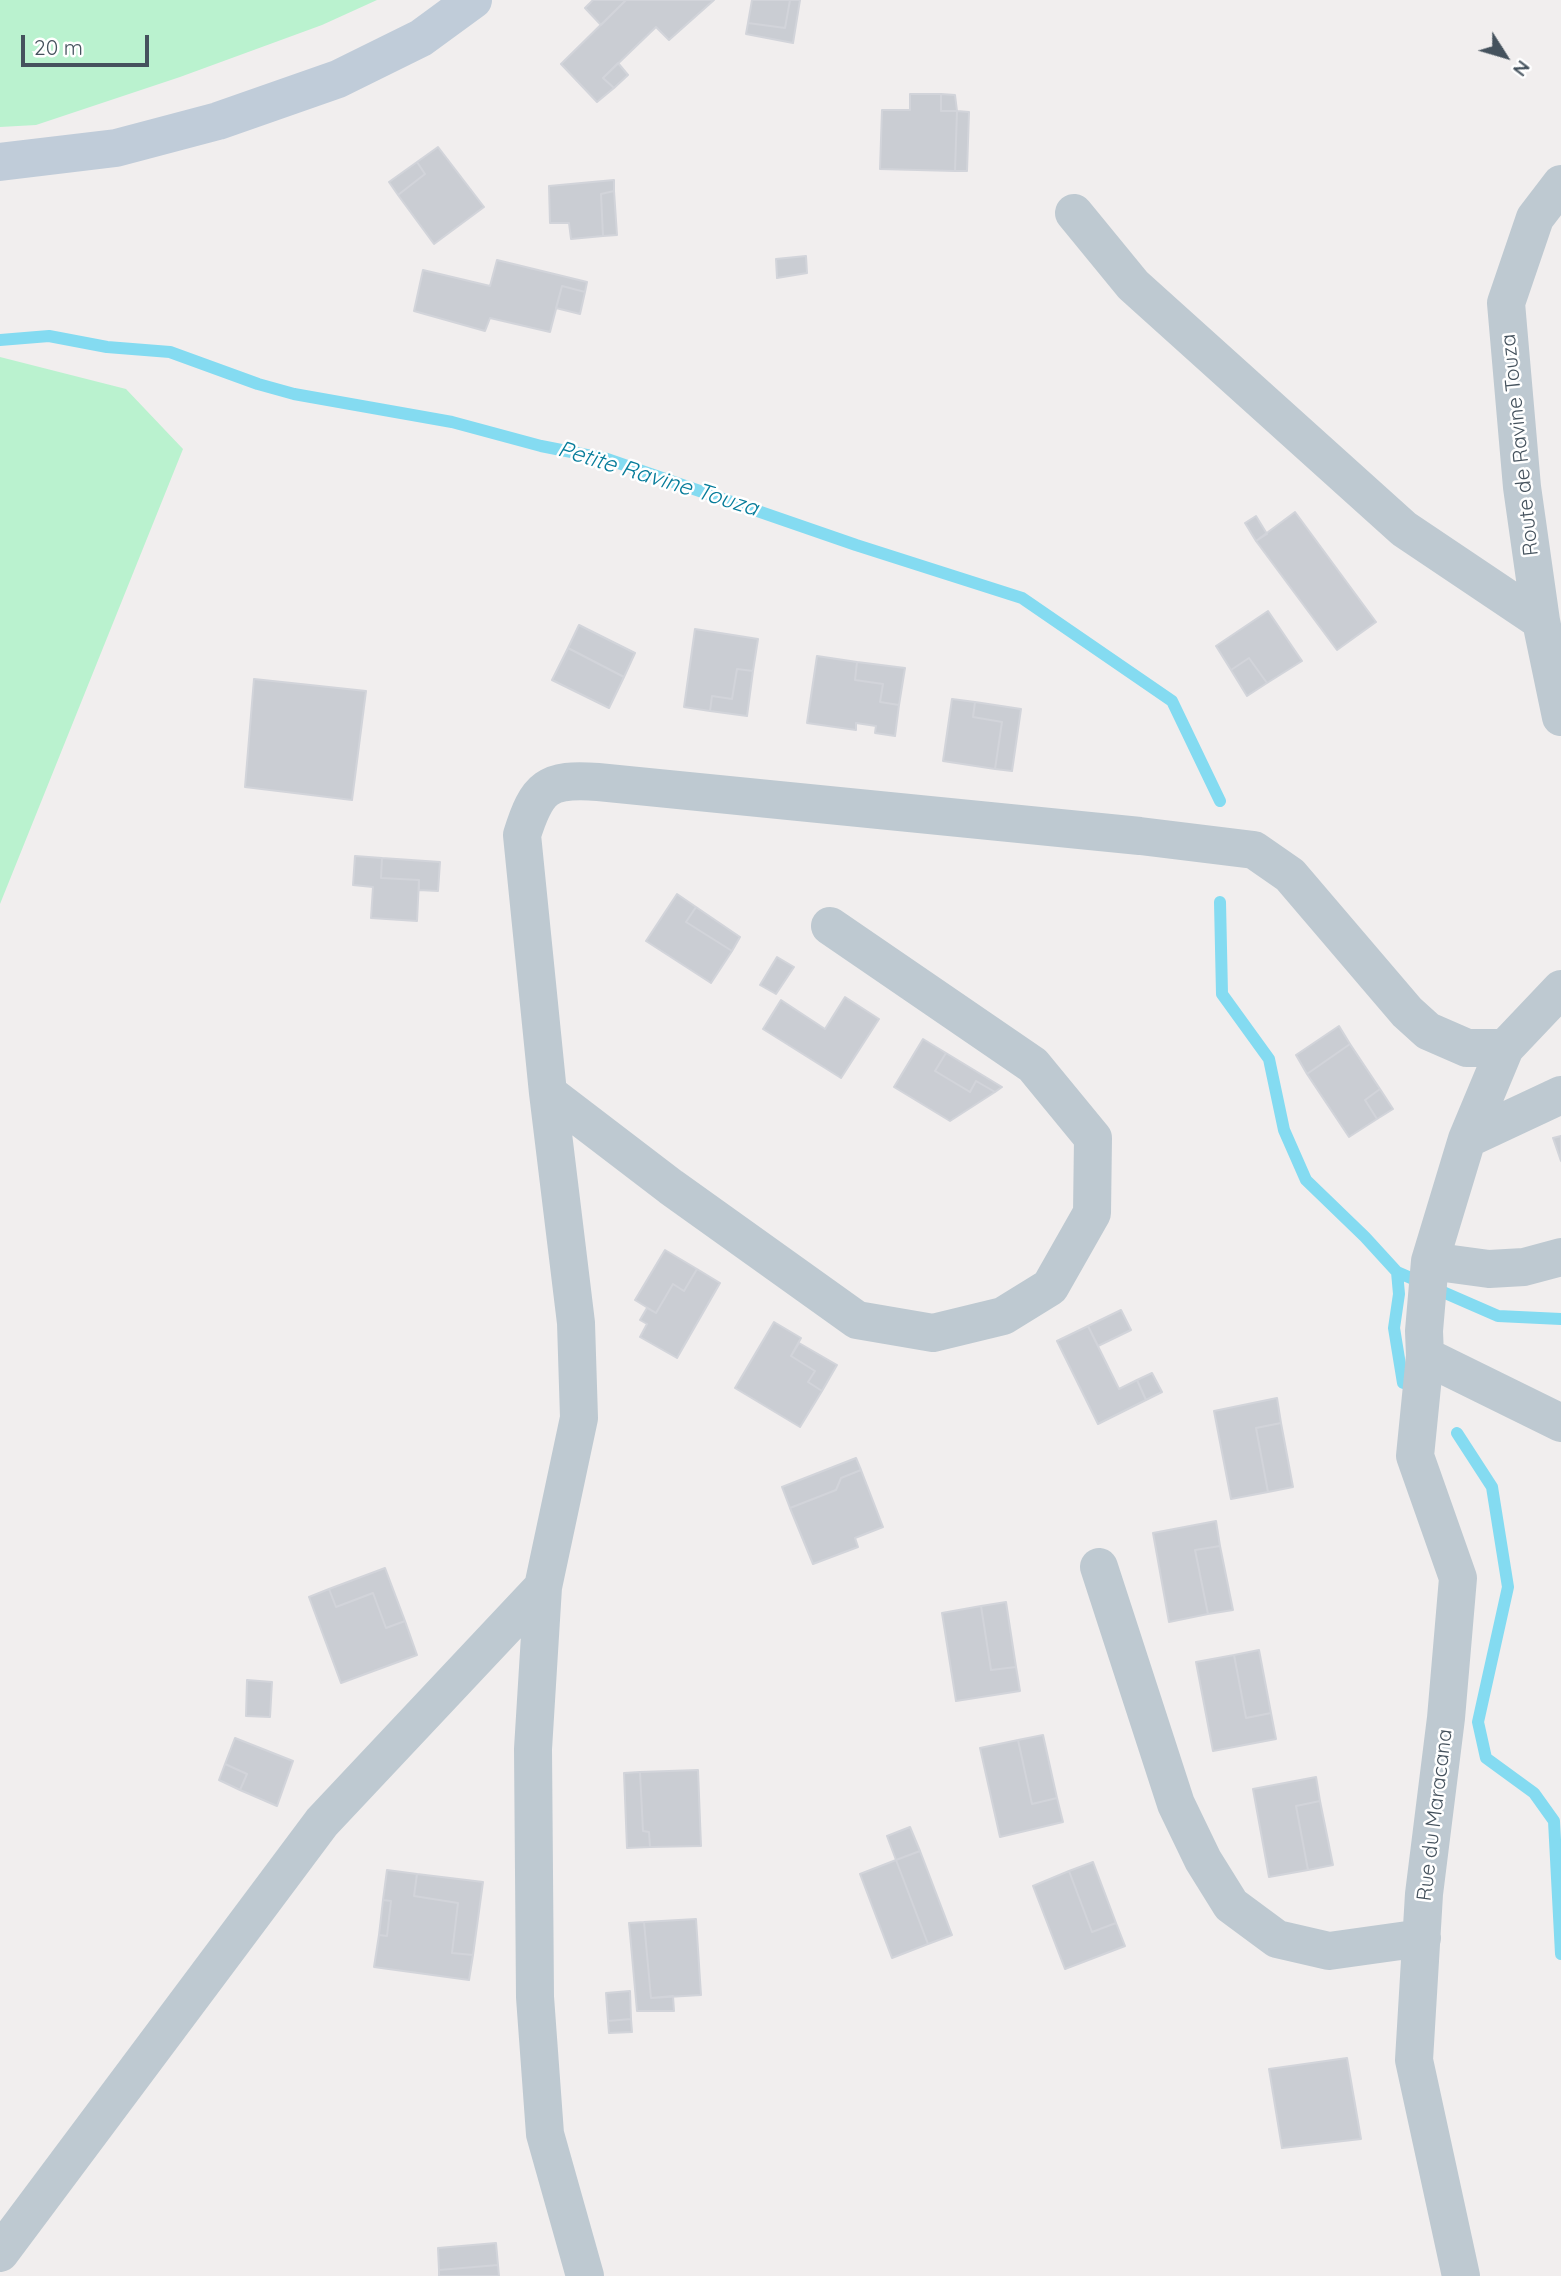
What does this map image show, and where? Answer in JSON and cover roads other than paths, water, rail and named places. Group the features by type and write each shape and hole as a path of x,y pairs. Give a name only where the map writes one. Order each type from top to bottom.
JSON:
{"main road":[{"path":"0,162 116,148 218,121 338,79 421,38 473,0"}],"street":[{"name":"Route de Ravine Touza","path":"1561,184 1535,218 1506,303 1522,487 1541,621 1561,717"},
{"path":"1074,213 1133,285 1404,529 1541,621"},
{"path":"585,2276 545,2134 536,1997 533,1749 543,1587 579,1418 576,1324 548,1093 522,835 531,807 541,792 566,780 1140,836 1254,850 1290,875 1407,1012 1427,1031 1467,1048 1505,1048 1561,989"},
{"path":"548,1093 671,1187 857,1320 933,1333 1003,1316 1050,1287 1092,1213 1093,1138 1033,1065 830,926"},
{"name":"Rue du Maracana","path":"1461,2276 1415,2060 1424,1894 1446,1717 1458,1578 1415,1456 1430,1266 1467,1139 1505,1048"},
{"path":"1467,1139 1561,1095"},
{"path":"1430,1266 1489,1269 1524,1267 1561,1258"},
{"path":"1425,1343 1561,1423"},
{"path":"1099,1567 1176,1804 1203,1860 1231,1905 1277,1938 1329,1951 1422,1938"},
{"path":"0,2253 322,1822 543,1587"}],"waterway":[{"name":"Petite Ravine Touza","path":"0,340 49,336 107,347 170,352 294,394 452,422 541,446 607,459 856,545 1022,598 1172,701 1220,801"},
{"name":"Petite Ravine Touza","path":"1220,902 1222,994 1269,1059 1284,1130 1306,1180 1397,1272 1399,1294 1394,1328 1403,1383"},
{"path":"1397,1272 1498,1316 1561,1319"},
{"name":"Petite Ravine Touza","path":"1457,1433 1492,1487 1508,1587 1478,1722 1486,1758 1534,1793 1554,1821 1561,1954"}]}
